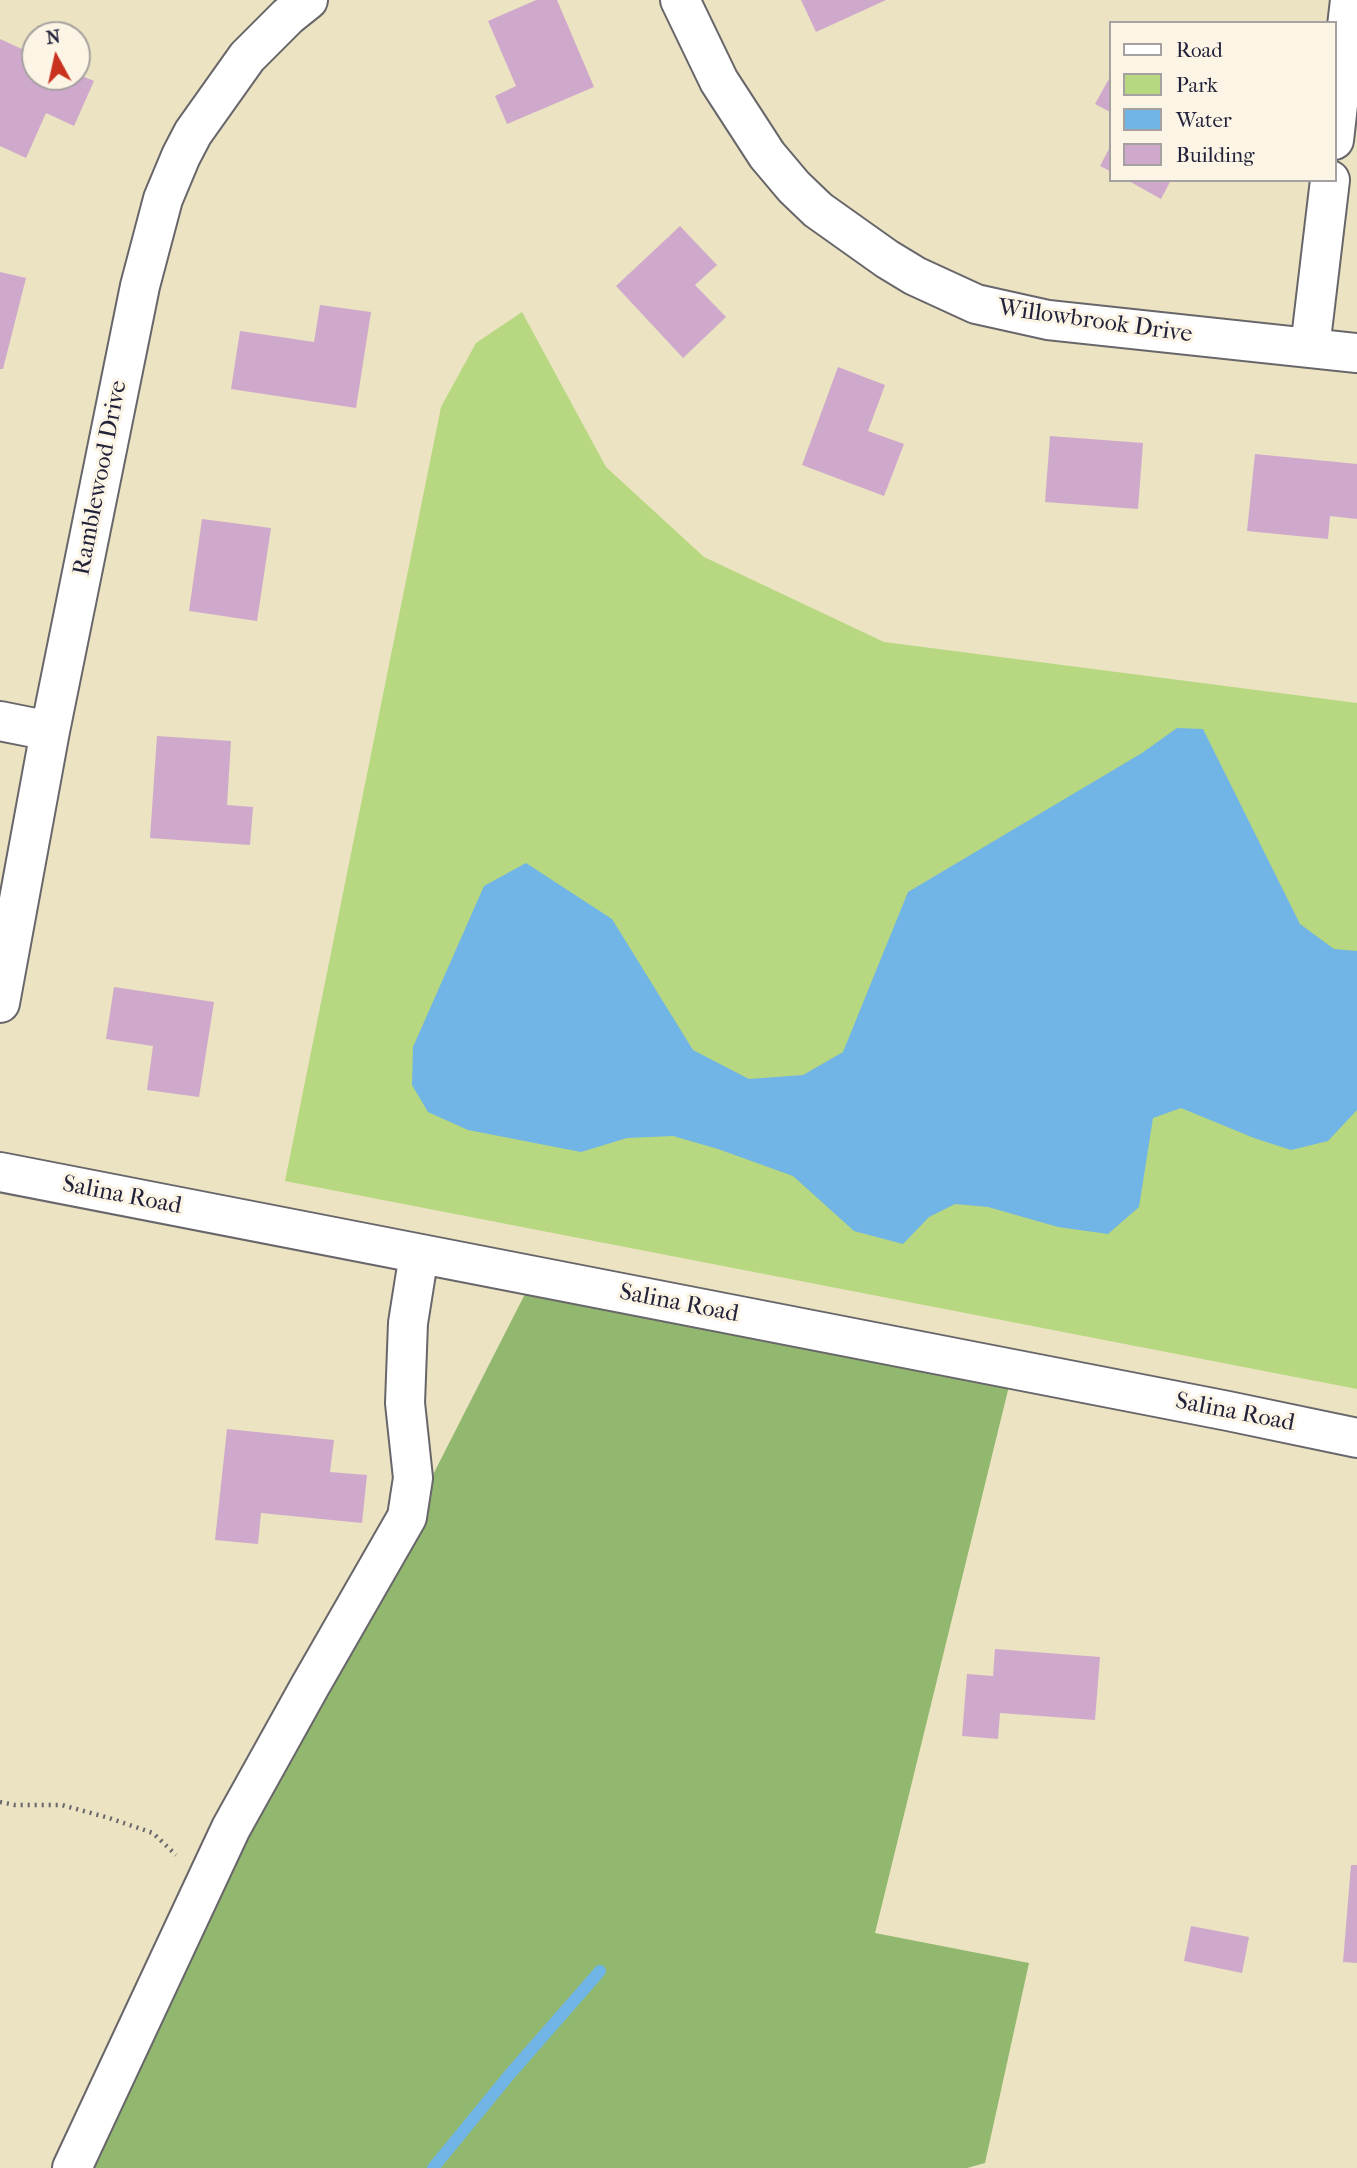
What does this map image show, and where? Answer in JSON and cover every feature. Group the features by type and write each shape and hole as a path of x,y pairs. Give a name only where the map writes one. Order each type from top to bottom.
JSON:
{"street":[{"name":"Ramblewood Drive","path":"0,1003 50,731 140,286 163,198 193,133 247,57 308,0"},
{"name":"Willowbrook Drive","path":"680,0 719,81 759,144 794,187 818,210 915,276 976,304 1048,320 1357,353"},
{"path":"1336,122 1350,0"},
{"path":"1310,348 1330,182"},
{"path":"0,721 50,731"},
{"name":"Salina Road","path":"0,1172 1357,1438"},
{"path":"72,2168 231,1828 407,1517 413,1478 405,1403 408,1323 419,1254"}],"path":[{"path":"0,1802 15,1805 62,1804 153,1833 181,1860 194,1908"}],"green space":[{"path":"522,312 606,467 704,557 884,642 1357,703 1357,1389 285,1181 441,407 476,343"},
{"path":"526,1292 1011,1378 875,1933 1029,1963 985,2163 967,2168 80,2168"}],"water":[{"path":"1177,728 1203,729 1300,924 1334,949 1357,951 1357,1110 1328,1141 1291,1150 1181,1108 1153,1118 1139,1207 1108,1234 1058,1227 988,1207 955,1204 929,1217 903,1244 854,1231 793,1176 718,1149 673,1136 627,1138 581,1152 468,1130 428,1112 412,1085 413,1047 484,886 526,863 612,919 693,1050 749,1079 803,1075 843,1052 908,892 1142,753"}],"building":[{"path":"536,0 557,0 594,87 507,124 495,96 516,86 488,21"},
{"path":"801,0 886,0 816,32"},
{"path":"0,39 21,49 21,91 90,91 74,126 46,113 26,158 0,146"},
{"path":"1108,81 1108,111 1095,104"},
{"path":"1108,151 1108,170 1100,166"},
{"path":"1131,182 1170,182 1161,199"},
{"path":"680,226 717,265 695,285 726,317 683,358 616,286"},
{"path":"0,272 26,278 3,369 0,369"},
{"path":"320,305 371,312 356,408 231,389 240,331 314,342"},
{"path":"838,367 885,385 868,431 904,444 884,496 802,465"},
{"path":"1050,436 1143,443 1138,509 1045,502"},
{"path":"1255,454 1357,464 1357,519 1330,516 1328,539 1247,531"},
{"path":"202,519 271,528 257,621 189,611"},
{"path":"157,736 231,741 227,805 253,807 250,845 150,838"},
{"path":"114,987 214,1002 199,1097 147,1090 153,1046 106,1039"},
{"path":"227,1429 334,1440 330,1472 367,1475 362,1523 261,1513 258,1544 215,1540"},
{"path":"995,1649 1100,1657 1095,1720 1000,1713 998,1739 962,1736 967,1674 993,1676"},
{"path":"1351,1865 1357,1865 1357,1963 1343,1962"},
{"path":"1191,1926 1249,1937 1242,1973 1184,1961"}],"waterway":[{"path":"433,2168 600,1971"}]}
